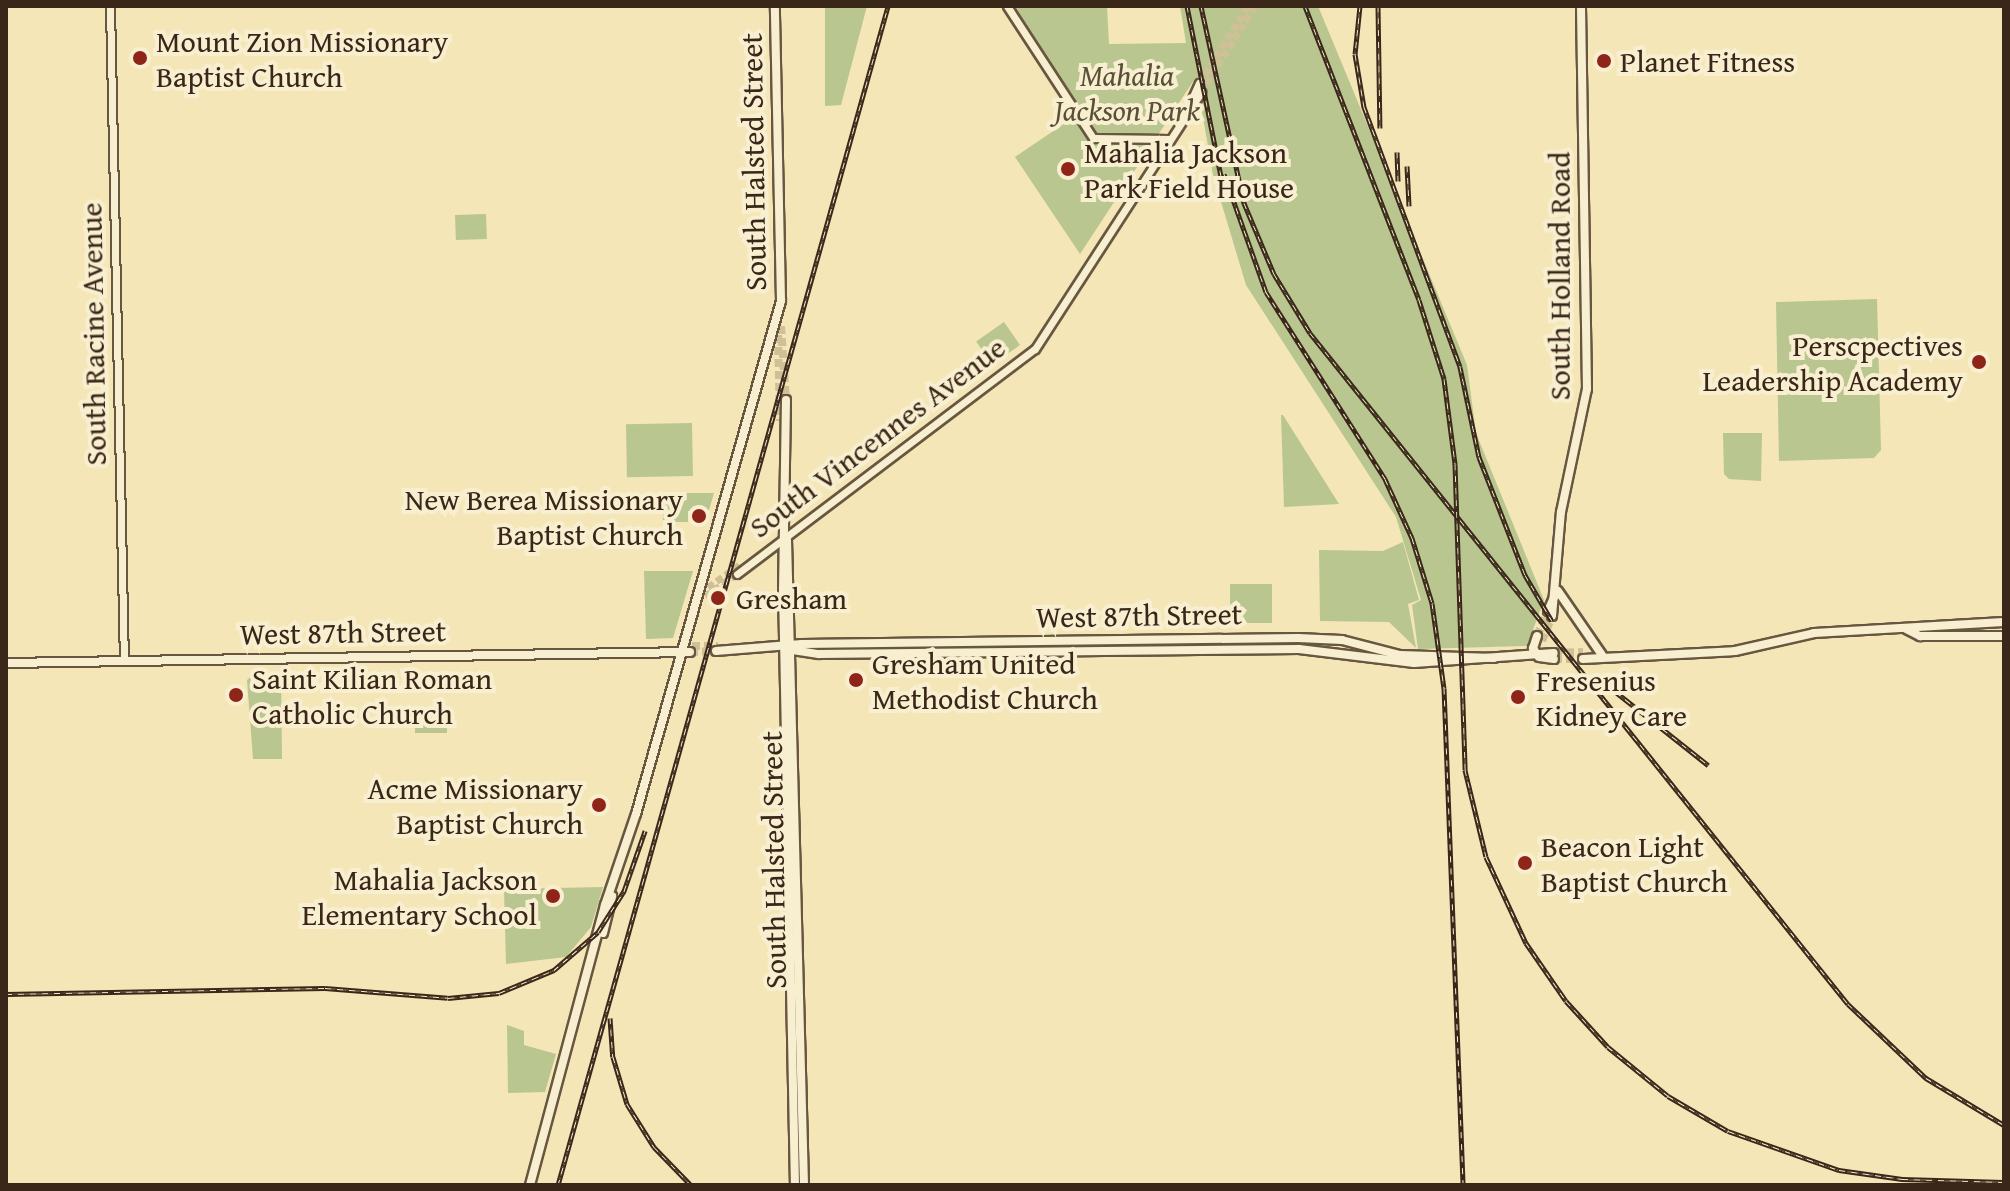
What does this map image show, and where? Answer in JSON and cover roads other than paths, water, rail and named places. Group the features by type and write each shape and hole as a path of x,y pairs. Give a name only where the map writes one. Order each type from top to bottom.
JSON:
{"main road":[{"name":"South Halsted Street","path":"775,6 781,301 775,317 780,330"},
{"name":"South Holland Road","path":"1550,613 1557,590 1561,512 1583,420 1587,377 1581,6"},
{"path":"530,1185 589,971 688,649 728,484 775,317"},
{"name":"South Halsted Street","path":"786,400 782,425 804,1185"},
{"path":"1557,590 1602,655"},
{"path":"1583,656 1735,651 1814,633 2004,622"},
{"path":"1906,629 1920,636 2004,636"},
{"name":"West 87th Street","path":"717,648 1324,638 1400,655 1554,656"},
{"path":"1538,656 1539,639"},
{"name":"West 87th Street","path":"6,663 688,649"},
{"name":"South Halsted Street","path":"790,649 795,1185"}],"street":[{"name":"South Racine Avenue","path":"110,6 124,661"},
{"path":"1007,6 1093,138 1169,139"},
{"name":"South Vincennes Avenue","path":"739,569 1035,349 1200,87"},
{"path":"700,597 708,587"}],"tunnel":[{"path":"1199,83 1248,6"},
{"path":"1201,92 1255,6"},
{"path":"781,326 786,400"},
{"path":"778,335 780,421"},
{"path":"708,587 740,565"},
{"path":"705,596 737,574"},
{"path":"1537,636 1548,611"},
{"path":"1542,641 1552,616"},
{"path":"692,646 718,646"},
{"path":"690,652 716,651"},
{"path":"1554,653 1583,652"},
{"path":"1554,659 1583,659"}],"railway":[{"path":"558,1185 888,6"},
{"path":"1187,6 1223,186"},
{"path":"1201,6 1244,203 1274,274 1310,333 1848,1004 1926,1078 2004,1125"},
{"path":"1305,6 1419,300 1444,379 1455,464 1465,770 1486,857 1526,943 1566,1001 1608,1047 1668,1096 1728,1131 1839,1170 1902,1179 2004,1182"},
{"path":"1360,6 1355,54 1364,107 1460,367 1479,457 1525,575 1552,621"},
{"path":"1378,6 1380,128"},
{"path":"1397,152 1398,181"},
{"path":"1407,166 1409,206"},
{"path":"1224,174 1266,292 1385,479 1412,538 1432,603 1444,688 1463,1185"},
{"path":"1597,677 1708,765"},
{"path":"6,994 325,988 448,998 499,993 554,970 598,932 624,891 645,831"},
{"path":"610,1018 613,1057 627,1104 654,1147 691,1185"}],"place":[{"name":"Mount Zion Missionary Baptist Church","path":"140,58"},
{"name":"Planet Fitness","path":"1604,61"},
{"name":"Mahalia Jackson Park Field House","path":"1068,169"},
{"name":"Perscpectives Leadership Academy","path":"1979,362"},
{"name":"New Berea Missionary Baptist Church","path":"699,516"},
{"name":"Gresham","path":"718,598"},
{"name":"Gresham United Methodist Church","path":"856,680"},
{"name":"Saint Kilian Roman Catholic Church","path":"236,695"},
{"name":"Fresenius Kidney Care","path":"1518,697"},
{"name":"Acme Missionary Baptist Church","path":"599,805"},
{"name":"Beacon Light Baptist Church","path":"1525,863"},
{"name":"Mahalia Jackson Elementary School","path":"553,896"}],"park label":[{"name":"Mahalia Jackson Park","path":"1127,92"}]}
